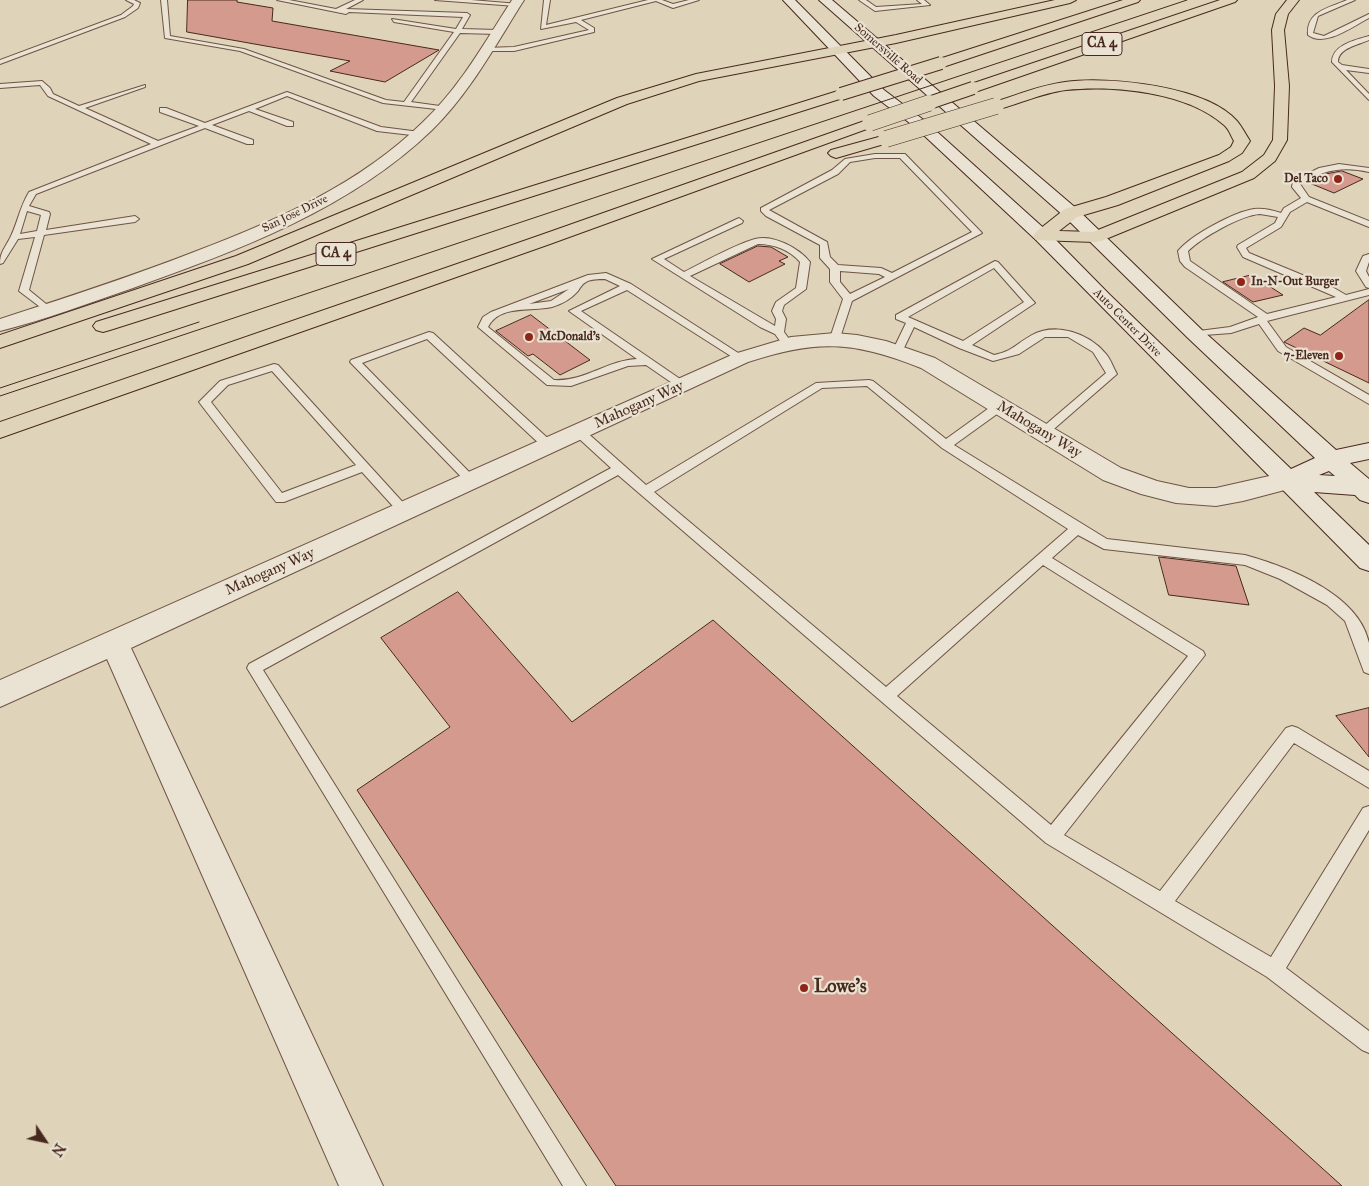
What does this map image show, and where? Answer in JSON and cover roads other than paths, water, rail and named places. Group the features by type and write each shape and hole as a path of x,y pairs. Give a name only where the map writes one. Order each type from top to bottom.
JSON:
{"highway":[{"path":"0,342 242,260 622,101 696,78 1070,0"},
{"name":"CA 4","path":"85,332 941,63 1134,0"},
{"name":"CA 4","path":"0,430 544,240 870,123 1231,0"},
{"path":"1042,236 1095,237 1248,174 1270,158 1280,140 1282,86 1278,30 1282,14 1293,0"},
{"path":"544,240 1064,86 1096,84 1125,86 1160,92 1194,102 1228,119 1240,133 1242,141 1237,150 1224,158 1112,201 1071,214 1042,236"},
{"path":"0,359 57,341"}],"street":[{"name":"Somersville Road","path":"789,0 838,49 879,94"},
{"name":"Somersville Road","path":"825,0 1071,214"},
{"name":"San Jose Drive","path":"0,325 177,265 274,226 329,198 374,171 420,134 445,108 517,2"},
{"name":"Auto Center Drive","path":"879,94 920,124 1042,236 1369,561"},
{"path":"1071,214 1196,334 1367,490"},
{"name":"Mahogany Way","path":"0,694 682,386 783,338 835,338 898,350 928,363 1112,474 1143,487 1183,496 1216,497 1287,481"},
{"path":"1287,481 1332,459 1369,450"},
{"path":"1287,481 1367,490"},
{"path":"114,642 361,1186"}],"lane":[{"path":"0,62 133,11 137,3 129,0"},
{"path":"164,0 167,37 242,50 385,102 445,108"},
{"path":"280,0 458,31 497,32"},
{"path":"337,10 360,0"},
{"path":"438,0 517,2"},
{"path":"547,0 544,28 656,0 673,6 696,0"},
{"path":"862,0 875,9 927,5 920,0"},
{"path":"1352,0 1316,15 1310,34 1314,37 1325,38 1369,16"},
{"path":"337,10 467,15 458,31 406,104"},
{"path":"1315,17 1324,19"},
{"path":"485,50 514,49 592,31 592,29 577,20"},
{"path":"1340,23 1365,32"},
{"path":"1365,32 1339,50 1335,56 1335,62 1368,96"},
{"path":"1340,67 1369,71"},
{"path":"1355,82 1369,84"},
{"path":"0,86 42,83 48,89 50,95 158,144"},
{"path":"79,108 143,86"},
{"path":"0,261 15,237 24,207 34,192 287,94 380,129 420,134"},
{"path":"249,108 290,124"},
{"path":"163,110 250,142"},
{"path":"835,338 848,299 892,277 978,233 902,156 855,158 839,165 835,172 765,208 765,212 824,244 825,258 835,268 881,271 892,277"},
{"path":"1368,221 1306,198 1296,188 1296,184 1314,172 1340,165 1369,170"},
{"path":"1306,198 1287,210 1278,224 1241,247 1246,255 1331,290 1343,298"},
{"path":"24,207 46,214 24,291 48,310"},
{"path":"1283,216 1268,212 1239,216 1192,243 1183,251 1184,260 1195,271 1264,319 1282,349 1369,400"},
{"path":"15,237 135,219"},
{"path":"739,220 657,259 783,338"},
{"path":"684,275 757,241 767,240 801,256 805,262 802,289 779,304 777,311 781,319 783,338"},
{"path":"1369,256 1366,258 1361,271 1369,285"},
{"path":"963,346 1030,303 995,264 900,317 963,346 993,358 1009,354 1022,348 1035,337 1052,332 1068,334 1085,341 1102,356 1112,374 1043,432"},
{"path":"835,268 835,282 848,299"},
{"path":"646,362 628,363 577,382 563,385 551,383 489,334 483,327 487,319 494,314 590,278 606,276 628,286 741,358"},
{"path":"628,286 574,311 682,386"},
{"path":"1196,334 1231,330 1264,319 1369,292"},
{"path":"898,350 912,322"},
{"path":"472,481 355,362 429,335 549,446"},
{"path":"364,467 280,498 205,402 224,383 274,367 404,511"},
{"path":"645,491 820,385 869,383 946,445 1104,544 1246,560 1323,596 1335,603 1349,616 1358,632 1369,668"},
{"path":"946,445 1000,406"},
{"path":"579,432 619,469 1052,837 1274,970 1369,1042"},
{"path":"576,1186 254,668 619,469"},
{"path":"886,696 1077,528"},
{"path":"1042,558 1198,655 1052,837"},
{"path":"1162,903 1292,733 1369,780"},
{"path":"1274,970 1369,814"}],"tram line":[{"path":"0,396 1187,0"},
{"path":"0,388 199,322"}],"place":[{"name":"Del Taco","path":"1338,179"},
{"name":"In-N-Out Burger","path":"1241,282"},
{"name":"McDonald's","path":"529,337"},
{"name":"7-Eleven","path":"1339,356"},
{"name":"Lowe's","path":"804,988"}]}
